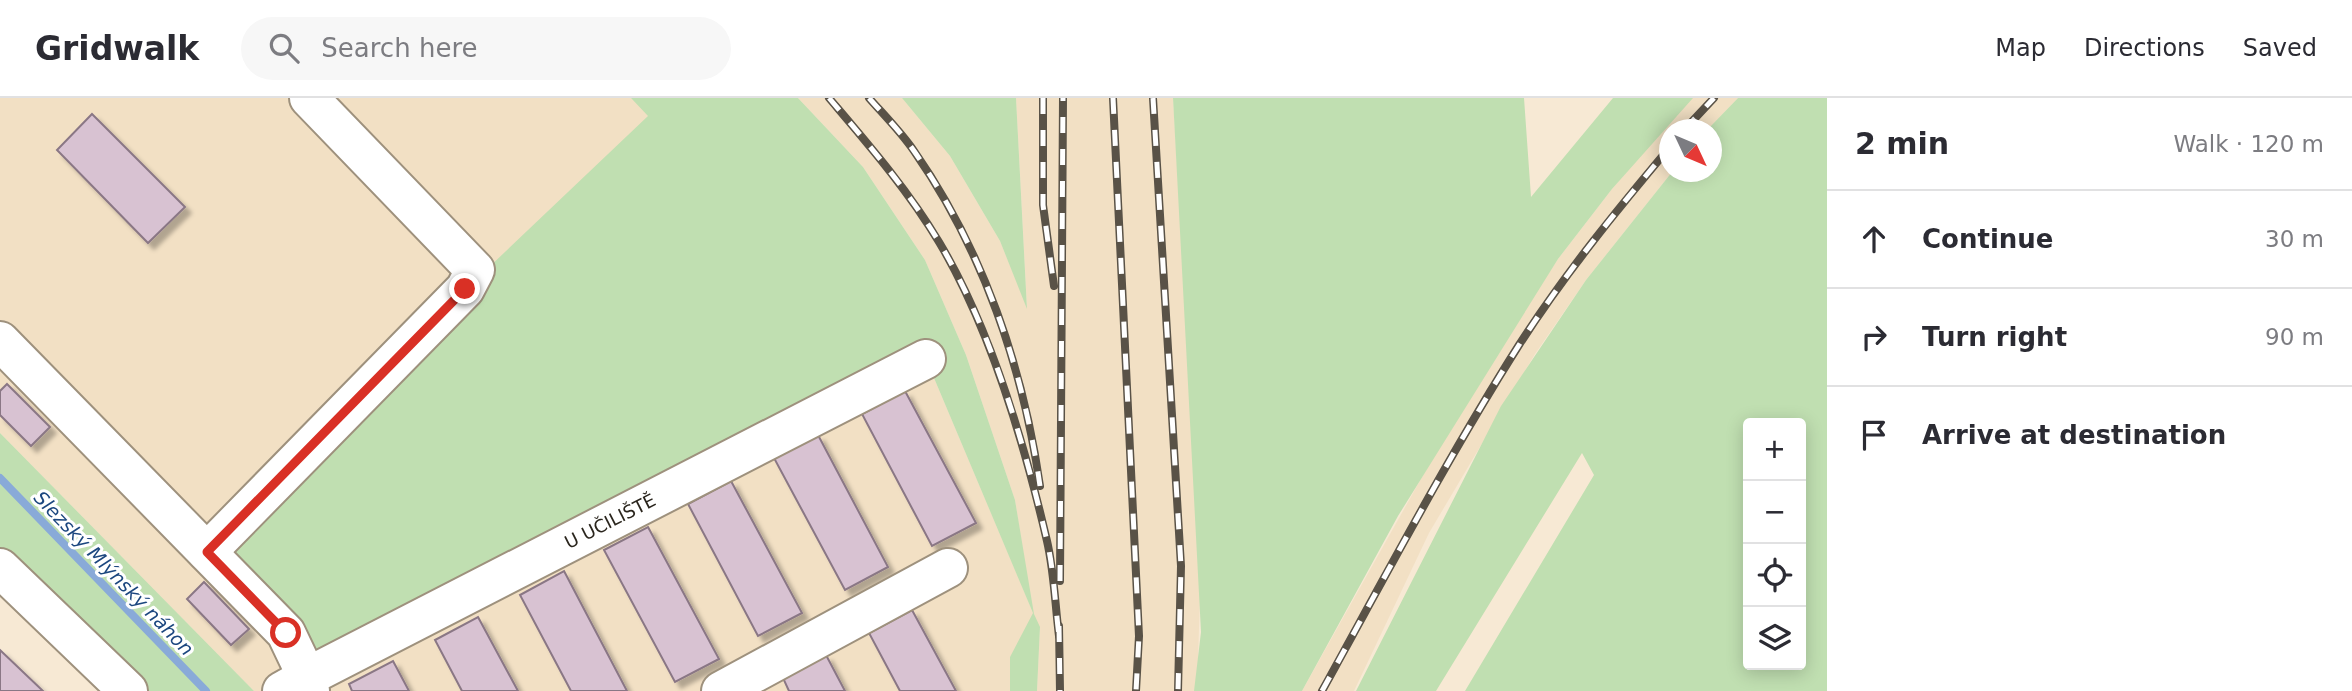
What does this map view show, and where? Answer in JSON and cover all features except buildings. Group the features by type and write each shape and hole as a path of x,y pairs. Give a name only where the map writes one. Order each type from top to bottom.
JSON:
{"lane":[{"path":"207,552 465,289 475,270 309,98"},
{"path":"0,341 286,633 299,687"},
{"name":"U UČILIŠTĚ","path":"299,687 926,359"},
{"path":"0,568 128,691"},
{"path":"721,691 948,568"}],"shaded area":[{"path":"0,98 631,98 926,359 1032,610 1015,500 966,355 925,260 863,167 798,98 902,98 950,156 1000,241 1027,307 1016,98 1173,98 1201,566 1197,691 1037,691 1040,627 1010,657 1010,691 254,691 0,433"},
{"path":"1690,98 1738,98 1718,119 1672,119"},
{"path":"1659,134 1659,182 1664,182 1586,280 1535,354 1429,533 1354,691 1302,691 1468,395 1558,259"}],"green space":[{"path":"631,98 798,98 863,167 925,260 966,355 1015,500 1034,614 1040,627 1037,691 1010,691 1010,657 1033,613 926,359 307,677 207,552 465,290 648,116"},
{"path":"902,98 1016,98 1027,309 1000,241 950,156"},
{"path":"1173,98 1524,98 1531,197 1613,98 1693,98 1674,119 1659,119 1659,136 1612,189 1558,259 1398,516 1302,691 1194,691 1201,632"},
{"path":"1738,98 1827,98 1827,691 1465,691 1594,475 1582,453 1436,691 1356,691 1501,406 1586,280 1664,182 1722,182 1722,119 1718,119"},
{"path":"0,433 254,691 122,691 0,566"}],"waterway":[{"name":"Slezský Mlýnský náhon","path":"0,478 206,691"}],"railway":[{"path":"829,98 914,204 939,242 975,312 1004,387 1038,503 1051,564 1059,636"},
{"path":"869,98 898,130 939,189 980,269 1011,354 1023,397 1040,486"},
{"path":"1043,98 1043,205 1054,286"},
{"path":"1060,581 1063,98"},
{"path":"1113,98 1139,636 1136,691"},
{"path":"1153,98 1181,566 1178,691"},
{"path":"1694,119 1714,98"},
{"path":"1322,691 1442,473 1519,345 1591,244 1659,160"},
{"path":"1059,626 1060,691"}],"route":[{"path":"286,633 207,552 465,289"}]}
